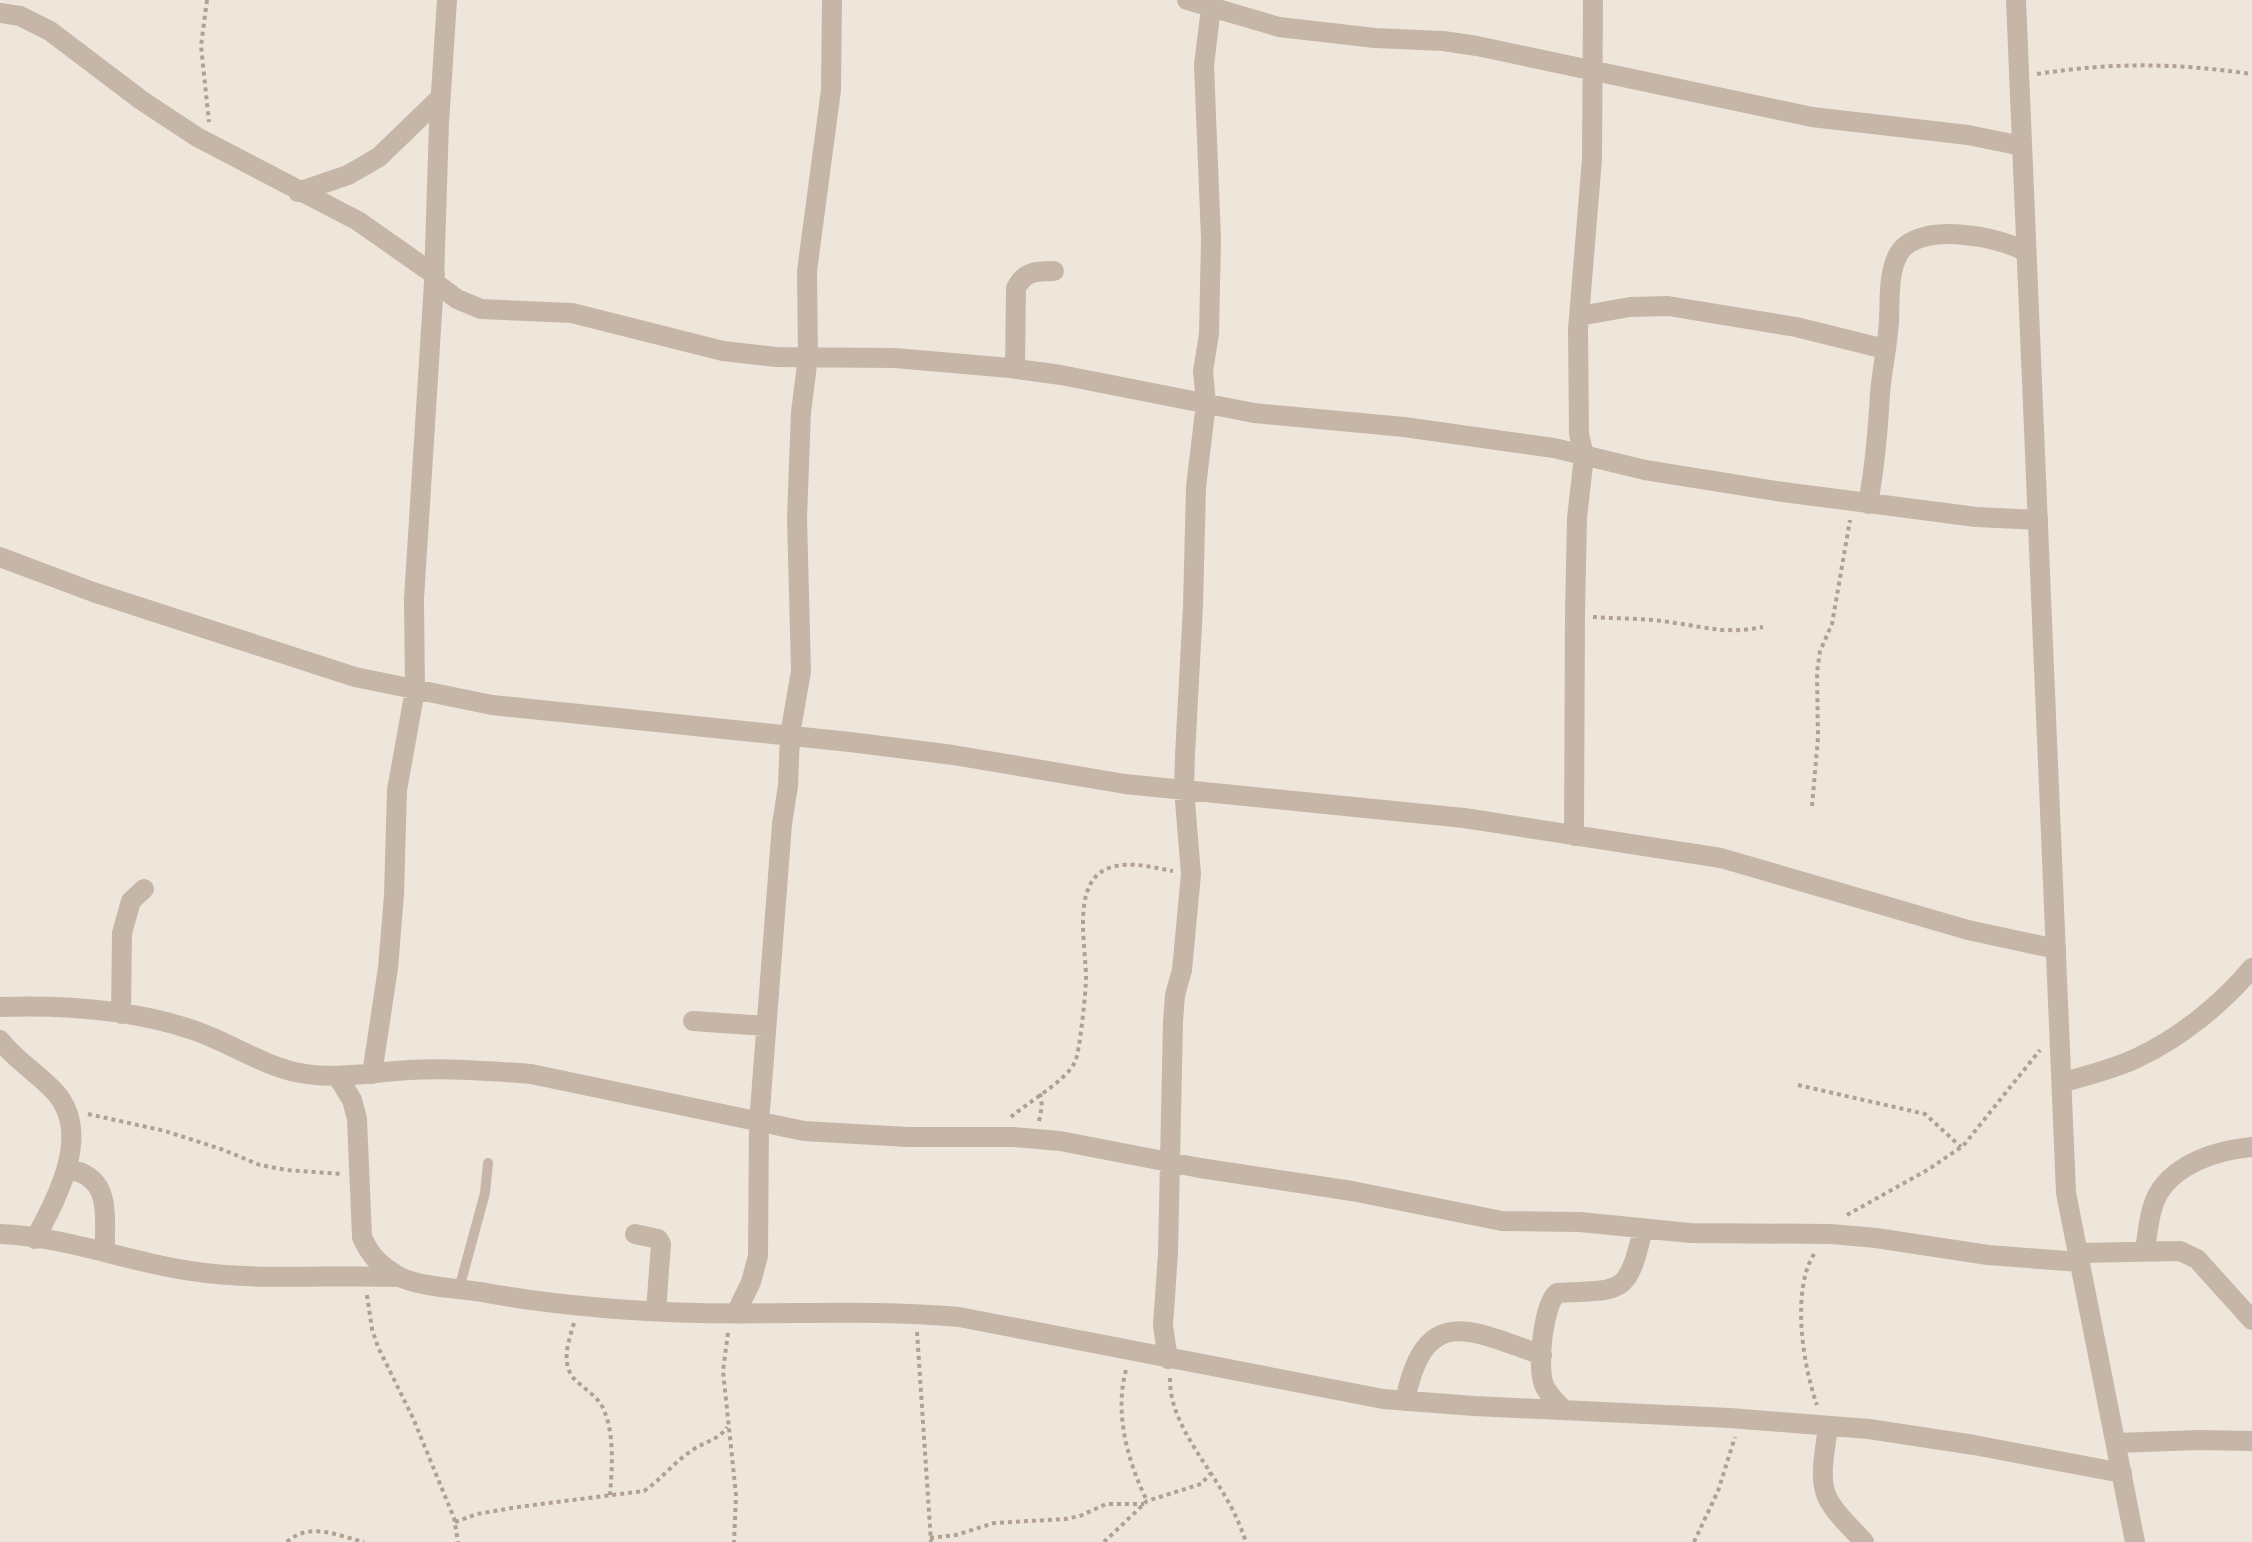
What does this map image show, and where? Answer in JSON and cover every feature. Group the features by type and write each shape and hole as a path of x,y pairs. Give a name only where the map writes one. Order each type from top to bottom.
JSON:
{"street":[{"path":"372,1074 388,968 398,775 415,690 414,599 435,278 440,98 447,0"},
{"path":"737,1313 751,1282 758,1256 759,1123 766,1026 790,735 801,671 798,505 801,412 808,357 807,271 831,90 832,0"},
{"path":"1187,0 1212,3 1279,27 1375,38 1458,43 1812,117 1968,135 2022,146"},
{"path":"1574,836 1577,518 1584,456 1579,434 1579,316 1592,159 1593,0"},
{"path":"2016,0 2066,1193 2135,1542"},
{"path":"1170,1359 1163,1326 1173,1022 1175,995 1182,970 1191,874 1184,789 1196,487 1206,403 1203,371 1209,334 1211,239 1204,65 1212,3"},
{"path":"0,13 20,16 50,31 141,100 216,148 358,221 435,278 457,299 481,309 572,313 723,351 808,357 895,358 1061,375 1254,413 1404,427 1554,448 1645,470 1861,503 1976,517 2038,520"},
{"path":"298,192 348,175 379,157 440,98"},
{"path":"1861,503 1877,453 1894,265 1901,250 1912,239 1933,235 1978,236 2011,243 2026,252"},
{"path":"1015,369 1016,288 1022,277 1029,273 1054,271"},
{"path":"1579,316 1638,306 1668,306 1796,327 1885,349"},
{"path":"0,557 28,570 175,620 355,677 492,705 953,755 1125,784 1464,818 1721,858 1968,930 2056,949"},
{"path":"121,1014 122,933 131,901 144,889"},
{"path":"2062,1083 2137,1058 2172,1039 2249,975"},
{"path":"0,1007 44,1006 121,1014 191,1029 297,1072 338,1077 409,1070 531,1074 759,1123 836,1134 1039,1139 1352,1191 1502,1221 1580,1222 1690,1233 1831,1234 1988,1255 2079,1258 2145,1250 2180,1251 2197,1259 2244,1304 2252,1320"},
{"path":"693,1021 766,1026"},
{"path":"0,1040 21,1064 58,1095 70,1127 67,1169 35,1239"},
{"path":"338,1077 352,1100 357,1119 362,1237 369,1254 400,1277"},
{"path":"2145,1250 2150,1216 2159,1192 2180,1172 2206,1156 2252,1147"},
{"path":"67,1169 91,1176 98,1185 103,1196 105,1251"},
{"path":"1564,1410 1545,1387 1542,1375 1545,1326 1553,1296 1557,1293 1611,1290 1623,1283 1634,1261 1643,1229"},
{"path":"0,1234 79,1244 169,1268 271,1278 400,1277 522,1300 578,1305 656,1311 915,1313 959,1317 1383,1399 1869,1429 2122,1473"},
{"path":"635,1234 658,1239 661,1244 656,1311"},
{"path":"1405,1401 1418,1356 1426,1344 1449,1331 1466,1330 1542,1355"},
{"path":"1825,1426 1825,1493 1831,1505 1864,1542"},
{"path":"2116,1443 2252,1441"}],"lane":[{"path":"459,1289 485,1193 488,1163"}],"path":[{"path":"207,0 201,46 202,73 216,148"},
{"path":"2019,77 2108,64 2177,64 2252,74"},
{"path":"1812,806 1818,738 1817,672 1820,651 1832,624 1861,503"},
{"path":"1575,615 1673,622 1712,631 1737,632 1763,627"},
{"path":"994,1137 1005,1123 1074,1066 1079,1052 1086,982 1082,920 1092,883 1101,872 1112,867 1135,865 1191,874"},
{"path":"1809,1234 1929,1169 1961,1147 2039,1051 2059,1014"},
{"path":"1798,1085 1925,1114 1961,1147"},
{"path":"1039,1139 1040,1093"},
{"path":"66,1110 165,1131 260,1165 313,1173 360,1174"},
{"path":"1825,1426 1811,1388 1800,1309 1810,1261 1831,1234"},
{"path":"367,1276 368,1308 378,1347 413,1418 455,1522 458,1542"},
{"path":"578,1305 566,1364 575,1381 602,1406 612,1460 610,1495"},
{"path":"734,1542 736,1495 727,1427 723,1359 727,1334 737,1313"},
{"path":"915,1313 931,1540 994,1523 1065,1519 1106,1504 1146,1502 1201,1484 1211,1473"},
{"path":"1132,1352 1123,1381 1123,1426 1133,1473 1146,1502"},
{"path":"1170,1359 1173,1403 1185,1430 1238,1521 1246,1542"},
{"path":"1694,1542 1731,1457 1740,1419"},
{"path":"455,1522 477,1514 518,1507 644,1491 689,1453 716,1439 727,1427"},
{"path":"1104,1542 1146,1502"},
{"path":"287,1542 296,1534 319,1530 364,1542"}]}
